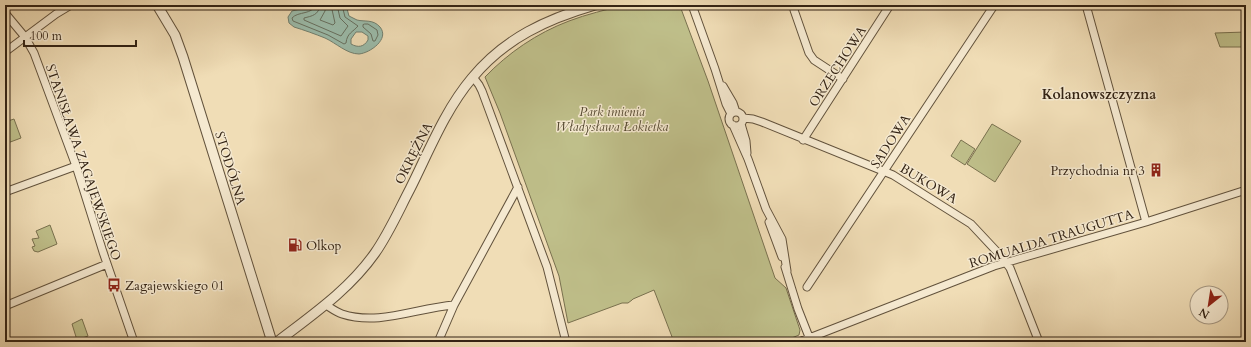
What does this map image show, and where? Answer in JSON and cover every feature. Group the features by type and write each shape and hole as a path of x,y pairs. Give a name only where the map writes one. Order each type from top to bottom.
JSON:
{"street":[{"path":"5,52 56,14 71,5"},
{"name":"STODÓLNA","path":"157,5 175,35 182,52 272,342"},
{"name":"OKRĘŻNA","path":"277,342 326,305 359,274 376,252 443,124 456,101 473,77 504,48 520,36 548,21 595,5"},
{"path":"692,5 720,82 726,104 734,113 741,114 748,159"},
{"name":"ORZECHOWA","path":"803,140 890,5"},
{"path":"993,6 1001,5"},
{"path":"1086,5 1146,222"},
{"name":"SADOWA","path":"807,287 993,6"},
{"path":"794,10 809,53 814,60 843,79"},
{"name":"STANISŁAWA ZAGAJEWSKIEGO","path":"5,13 25,37 34,53 76,166 107,264 134,342"},
{"path":"473,77 482,91 547,267 566,342"},
{"path":"734,113 729,120 733,125 748,159 787,271 798,310 810,340"},
{"name":"BUKOWA","path":"742,121 753,119 762,122 803,140 885,171 968,222 978,230 1005,262 1014,276 1036,341"},
{"path":"733,125 738,126 742,121"},
{"path":"5,192 76,166"},
{"path":"438,342 454,305 518,187"},
{"name":"ROMUALDA TRAUGUTTA","path":"799,342 810,340 1005,262 1146,222 1246,190"},
{"path":"5,306 107,264"},
{"path":"326,305 341,314 357,318 375,319 454,305"}],"green space":[{"name":"Park imienia Władysława Łokietka","path":"624,5 680,6 708,81 775,278 786,288 800,330 799,335 782,342 674,342 654,290 633,299 628,303 622,303 568,323 559,276 500,113 485,77 513,52 546,31 590,14"},
{"path":"1246,32 1246,47 1220,47 1215,33"},
{"path":"14,119 21,138 5,144 5,122"},
{"path":"992,124 1021,141 995,182 967,164"},
{"path":"961,140 975,149 965,165 951,156"},
{"path":"50,225 57,244 38,252 34,251 32,247 35,246 32,239 39,238 36,231"},
{"path":"82,319 88,336 77,340 72,324"}],"water":[{"path":"316,5 346,5 349,16 357,20 375,23 380,27 382,32 381,41 368,51 355,54 325,38 294,27 289,23 288,17 292,11","holes":["356,32 362,32 368,36 368,40 365,44 361,46 351,44 351,39"]}],"place":[{"name":"Przychodnia nr 3","path":"1156,170"},
{"name":"Olkop","path":"295,245"},
{"name":"Zagajewskiego 01","path":"114,285"}],"district":[{"name":"Kolanowszczyzna","path":"1099,94"}]}
